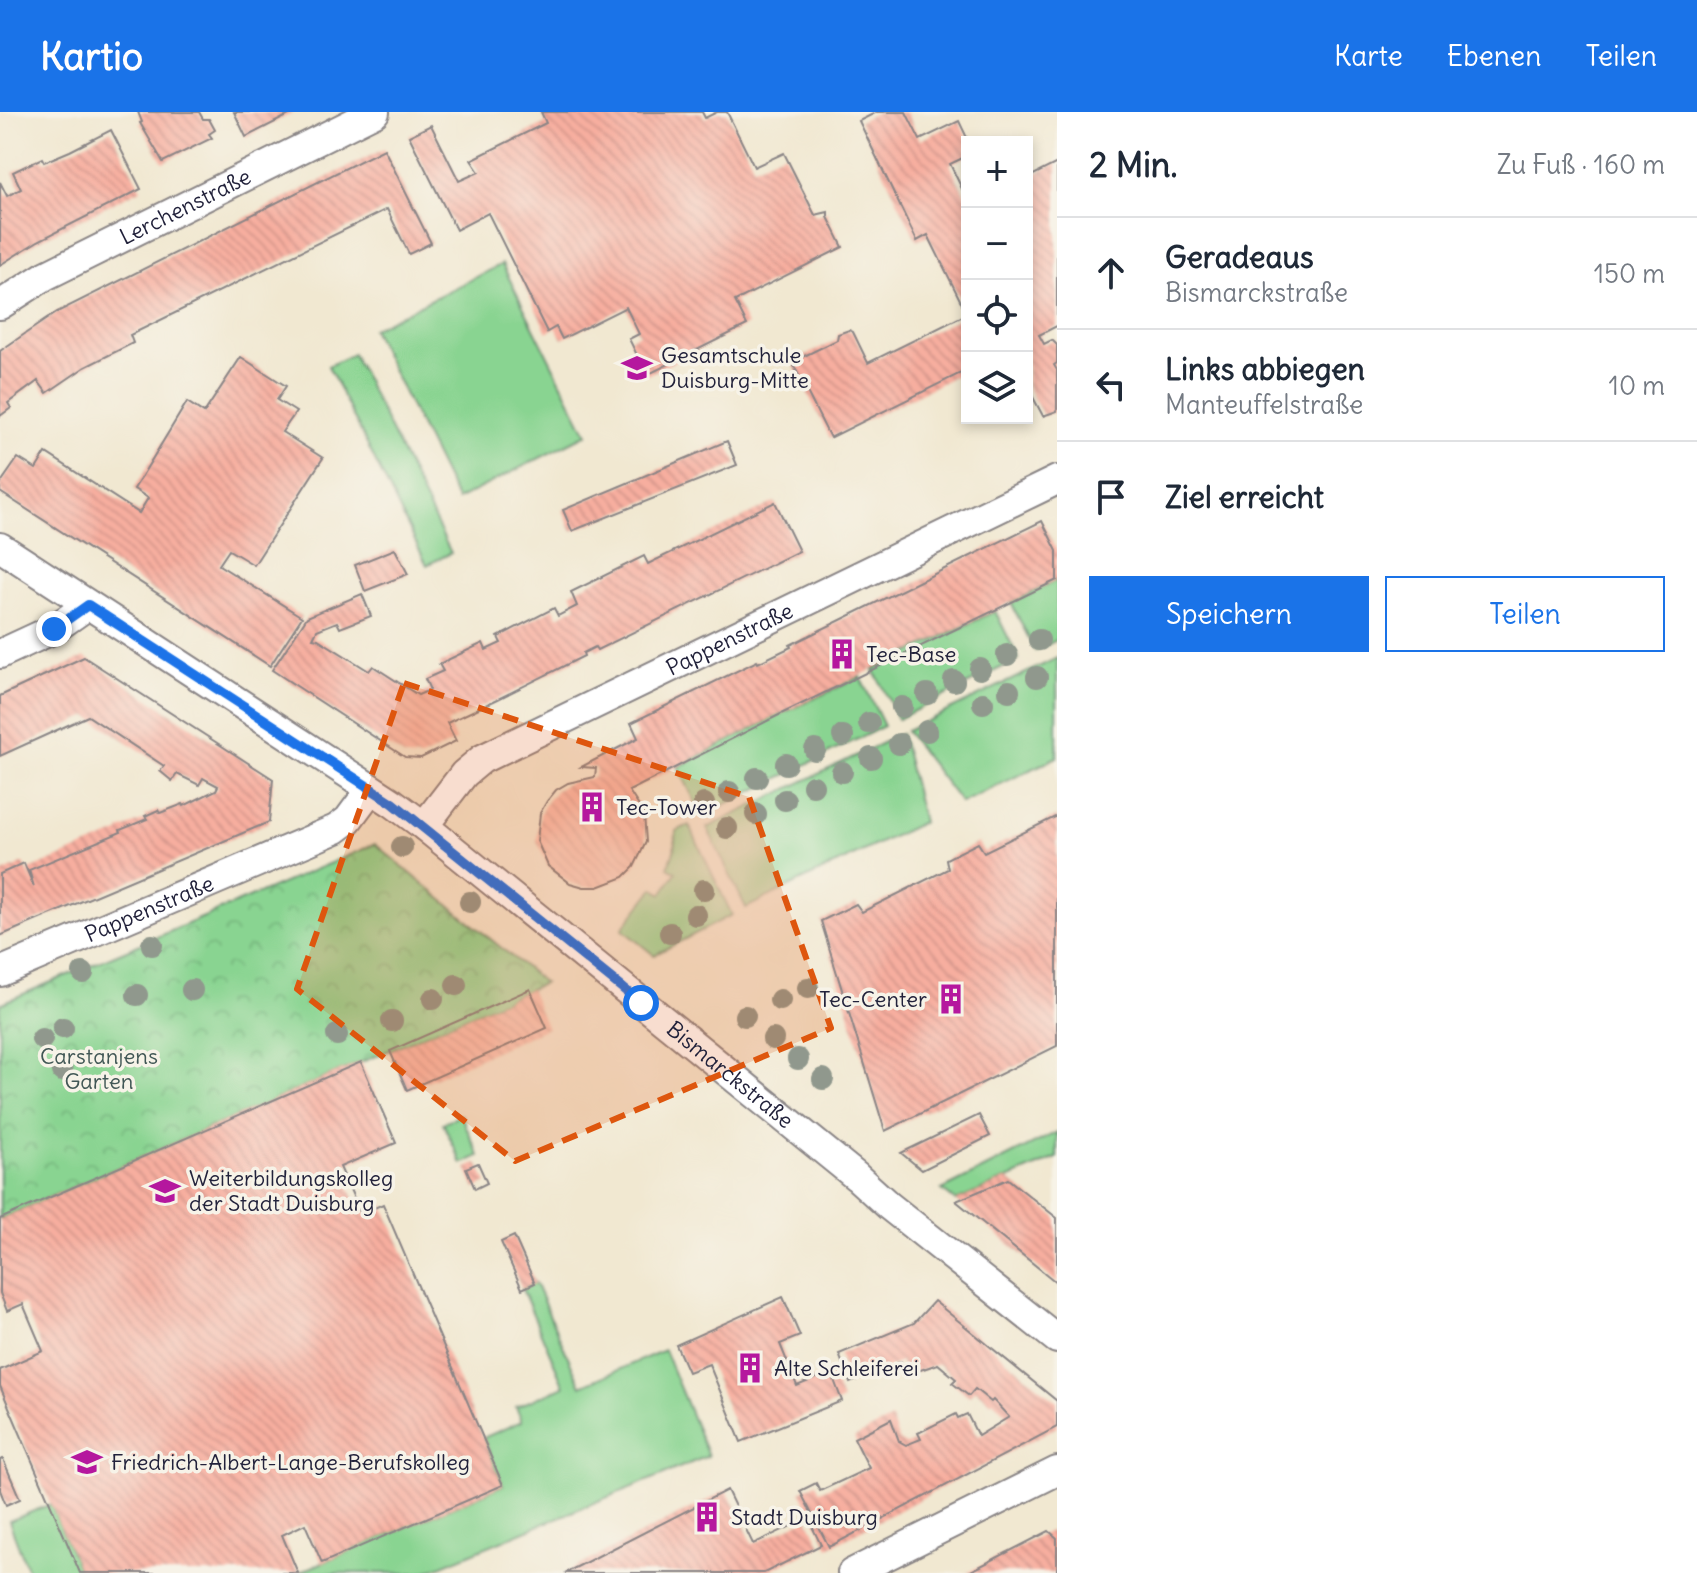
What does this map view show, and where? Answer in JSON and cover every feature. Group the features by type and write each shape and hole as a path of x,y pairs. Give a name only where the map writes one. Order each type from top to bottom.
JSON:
{"street":[{"name":"Lerchenstraße","path":"0,305 45,276 375,112"},
{"name":"Pappenstraße","path":"424,826 464,774 482,759 1057,480"},
{"name":"Bismarckstraße","path":"0,547 424,826 889,1206 1057,1339"},
{"path":"0,654 54,629 88,605"},
{"name":"Pappenstraße","path":"0,972 336,829 348,820 371,789"},
{"path":"852,1573 1057,1471"}],"highlighted area":[{"path":"404,683 749,797 831,1028 515,1161 297,989"}],"green space":[{"path":"502,264 587,434 457,500 372,329"},
{"path":"353,354 451,553 427,565 328,366"},
{"path":"1057,580 1057,640 1035,651 1011,603"},
{"path":"995,611 1019,659 898,719 874,670"},
{"path":"1057,658 1057,757 961,803 906,731"},
{"path":"860,677 884,726 702,816 678,767"},
{"path":"901,734 923,822 746,908 707,828"},
{"path":"689,825 732,915 654,955 622,929 654,888 662,894 676,872 668,867 676,831"},
{"name":"Carstanjens Garten","path":"375,844 544,983 0,1219 0,1004"},
{"path":"461,1115 479,1156 462,1164 443,1123"},
{"path":"1057,1132 1057,1158 956,1201 942,1190"},
{"path":"535,1283 581,1386 664,1350 708,1456 423,1573 298,1573 503,1485 483,1438 522,1421 516,1407 564,1386 522,1289"},
{"path":"51,1504 80,1573 29,1573 9,1521"}],"building":[{"path":"138,112 199,112 203,119 209,119 215,130 209,134 212,138 163,162 140,123"},
{"path":"234,112 295,112 246,137"},
{"path":"541,112 702,112 705,118 717,112 727,112 754,167 784,153 815,215 828,212 843,247 735,301 747,325 647,375 629,339 639,334 626,307 562,339 556,327 547,332 488,213 456,230 409,136 431,125 459,181 479,172 471,160 546,123"},
{"path":"877,112 906,112 920,140 959,121 966,136 961,136 961,159 950,164 961,187 961,302 928,235 917,241 859,121"},
{"path":"111,130 141,189 38,241 0,265 0,182 7,196 21,189 13,172 42,158 44,162 70,151"},
{"path":"384,149 431,243 409,254 387,209 130,335 133,343 85,367 47,393 38,381 8,403 11,408 0,416 0,351 10,344 57,312"},
{"path":"1057,163 1057,326 1039,335 1044,344 1052,340 1057,345 1057,363 1054,365 1057,370 1057,411 1043,416 1033,397 1033,175"},
{"path":"961,317 961,373 830,438 792,362 837,340 838,334 849,330 853,332 868,363"},
{"path":"241,357 286,386 277,400 296,412 282,432 323,458 254,565 229,550 219,565 302,617 270,666 0,492 0,484 18,458 36,469 46,453 139,513 148,498 134,489 187,402 204,413"},
{"path":"727,441 737,465 572,531 563,510"},
{"path":"775,502 799,551 597,650 595,647 583,653 584,656 447,723 456,741 421,758 405,757 272,670 307,617 362,594 371,616 340,628 337,622 317,630 313,638 369,671 373,666 418,695 430,690 425,679 443,671 439,664 483,643 486,650 501,643 498,637 554,608 558,616 577,606 571,592 644,556 648,564"},
{"name":"Tec-Base","path":"1042,521 1057,551 1057,580 629,791 644,814 646,842 634,867 624,877 598,887 584,887 570,883 548,866 537,841 540,813 556,790 568,783 595,777 596,768 581,767 638,738 631,723"},
{"path":"395,549 408,574 365,591 355,565"},
{"path":"84,657 273,779 269,822 0,936 0,874 24,863 34,887 29,870 121,832 158,810 160,813 184,806 216,790 218,786 203,778 199,785 177,774 172,781 160,771 164,766 88,716 0,756 0,696"},
{"name":"Tec-Center","path":"1057,816 1057,1046 885,1131 821,921 856,904 862,912 948,869 946,859 978,843 984,852"},
{"path":"530,989 547,1028 407,1090 390,1051"},
{"path":"361,1062 396,1143 340,1167 361,1214 383,1204 503,1485 322,1563 305,1524 282,1535 298,1573 80,1573 0,1386 0,1370 43,1351 23,1304 7,1311 0,1293 0,1219"},
{"path":"979,1115 990,1136 922,1170 901,1153"},
{"path":"478,1163 487,1183 475,1189 466,1168"},
{"path":"1008,1179 1057,1218 1057,1283 956,1201"},
{"path":"514,1236 535,1283 522,1289 501,1242"},
{"name":"Alte Schleiferei","path":"783,1297 800,1336 780,1344 797,1386 831,1372 842,1401 741,1442 709,1364 688,1372 676,1345"},
{"path":"934,1301 1057,1401 1057,1427 829,1547 800,1491 816,1483 820,1491 869,1468 854,1438 891,1419 899,1441 906,1445 921,1439 918,1433 956,1414 958,1418 967,1414 978,1436 1009,1417 993,1400 991,1402 975,1389 969,1396 952,1383 956,1379 938,1364 903,1376 901,1362 850,1383 839,1354 914,1323"},
{"path":"3,1459 20,1499 6,1505 0,1490 0,1460"},
{"name":"Stadt Duisburg","path":"727,1490 753,1544 808,1518 821,1545 764,1573 565,1573"},
{"path":"1049,1531 1057,1538 1057,1573 967,1573"}],"place":[{"name":"Gesamtschule Duisburg-Mitte","path":"637,368"},
{"name":"Tec-Base","path":"842,654"},
{"name":"Tec-Tower","path":"592,807"},
{"name":"Tec-Center","path":"951,999"},
{"name":"Weiterbildungskolleg der Stadt Duisburg","path":"165,1191"},
{"name":"Alte Schleiferei","path":"750,1368"},
{"name":"Friedrich-Albert-Lange-Berufskolleg","path":"87,1462"},
{"name":"Stadt Duisburg","path":"707,1517"}],"route":[{"path":"54,629 88,605 393,803 641,1003"}]}
